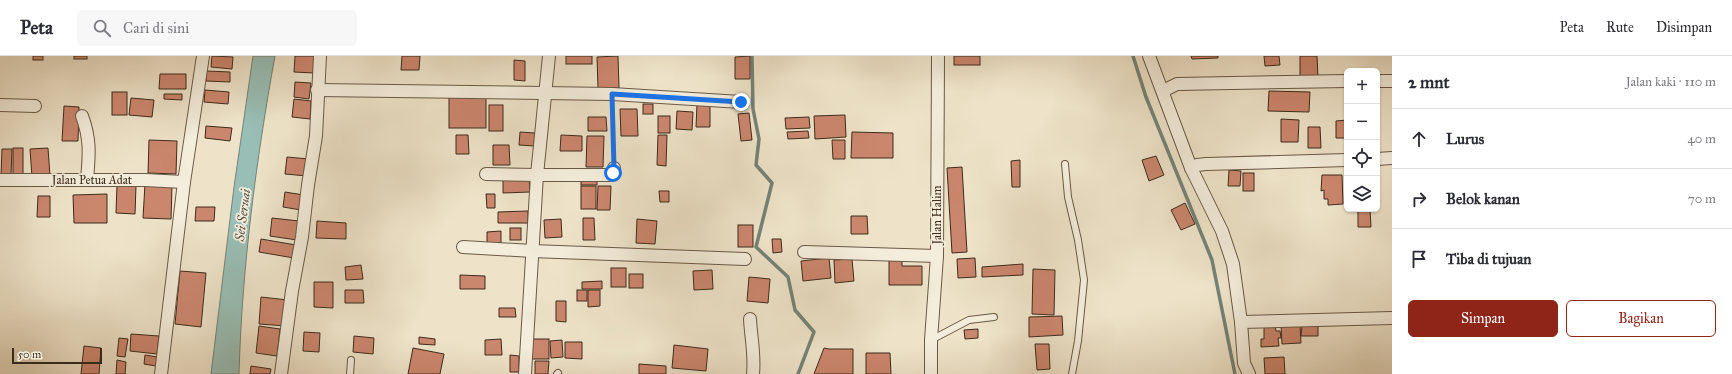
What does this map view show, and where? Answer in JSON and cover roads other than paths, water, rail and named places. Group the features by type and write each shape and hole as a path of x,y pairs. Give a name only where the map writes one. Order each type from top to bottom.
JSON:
{"street":[{"path":"161,374 184,182 203,56"},
{"path":"281,374 316,136 317,90 320,56"},
{"path":"525,374 537,175 549,56"},
{"name":"Jalan Halim","path":"931,374 931,340 937,256 938,56"},
{"path":"1149,56 1191,168 1222,231 1233,264 1241,322 1244,363 1249,374"},
{"path":"1163,91 1177,84 1344,81"},
{"path":"1380,81 1392,81"},
{"path":"317,90 612,94 741,102"},
{"path":"0,105 35,106"},
{"path":"82,116 89,139 90,153 87,180"},
{"path":"1380,159 1392,158"},
{"path":"1191,168 1206,164 1344,160"},
{"path":"486,174 610,175 614,172 614,168"},
{"name":"Jalan Petua Adat","path":"0,180 184,182"},
{"path":"463,246 532,251 745,259"},
{"path":"804,252 937,256"},
{"path":"1241,322 1392,318"},
{"path":"750,319 751,344 754,351 753,374"}],"lane":[{"path":"1065,164 1068,197 1078,240 1084,280 1078,341 1072,374"},
{"path":"931,340 969,320 994,317"},
{"path":"350,374 351,360"}],"water":[{"name":"Sei Seruai","path":"253,56 275,56 251,214 243,294 239,374 211,374 234,187"}],"waterway":[{"path":"752,56 753,109 759,139 756,165 772,183 756,247 788,277 795,310 814,332 798,374"},
{"path":"1133,56 1146,97 1212,260 1235,374"}]}
